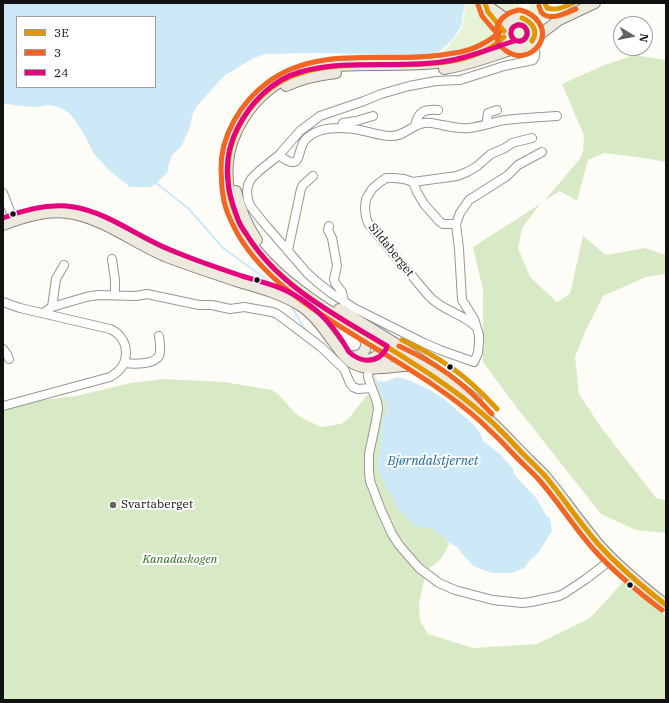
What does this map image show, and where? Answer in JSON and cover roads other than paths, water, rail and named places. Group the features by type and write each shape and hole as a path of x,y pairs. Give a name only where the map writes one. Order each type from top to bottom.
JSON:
{"main road":[{"path":"485,3 502,16 513,19"},
{"path":"485,3 488,12 504,34"},
{"path":"531,23 547,23 559,20 595,3"},
{"path":"520,48 510,45 505,40 504,34 507,23 513,19 519,17 526,19 531,23 534,30 533,40"},
{"path":"559,20 530,44 462,66 416,71 342,73 302,79 285,86 275,93 255,113 239,141 234,164 235,188 241,210 249,227 275,261 292,278 336,307 474,407 539,469 601,547 637,582 666,605"},
{"path":"504,34 492,47 472,56 422,64 342,66 312,70 298,73 280,82 264,94 250,108 240,124 228,157 228,178 231,201 242,229 263,257 289,283 359,330 445,376 478,402 499,422 519,442 539,469"},
{"path":"3,225 38,214 55,212 75,214 110,227 166,256 198,269 289,299 320,323 342,352 344,357 358,366 368,364 379,365 391,355 392,347"},
{"path":"352,357 363,353 366,347 365,339 359,330"},
{"path":"342,352 361,360 375,369 409,365 416,366"}],"street":[{"path":"533,40 536,53 536,57 533,60 504,66 460,80 436,81 409,86 381,94 364,102 320,116 300,131 279,155 251,179 247,192 248,200 252,207 316,282 344,302 424,343 474,362 478,353 479,342 474,319 462,300 456,224 460,213 469,200 507,176 518,165 542,152"},
{"path":"520,48 527,54 527,61"},
{"path":"415,126 417,117 422,112 428,109 438,110"},
{"path":"489,124 487,120 488,113 497,110"},
{"path":"341,128 343,123 373,116"},
{"path":"279,155 287,161 295,161 299,157 300,150 305,140 315,132 328,128 359,130 391,136 397,135 424,123 433,123 455,128 468,128 479,127 504,120 557,116"},
{"name":"Sildaberget","path":"477,328 471,322 439,305 431,298 368,223 365,208 366,199 372,189 386,178 404,179 413,182 457,176 472,170 491,154 512,143 532,138"},
{"path":"288,250 301,189 303,185 314,176"},
{"path":"413,182 424,204 439,221 443,224 456,224"},
{"path":"3,193 13,221"},
{"path":"329,226 328,230 332,238 337,266 334,279 335,284 342,292 344,302"},
{"path":"112,260 115,280 115,295"},
{"path":"52,307 56,279 64,265"},
{"path":"43,313 52,307 86,297 98,295 136,296 147,294 199,305 212,305 230,309 244,307 272,312 284,318 321,347 344,369 353,387 358,389 371,388"},
{"path":"3,302 20,308 110,329 117,332 123,339 126,348 124,363 120,370 110,377 3,406"},
{"path":"124,363 134,364 156,360 160,352 160,336"},
{"path":"3,349 9,359"},
{"path":"368,364 368,377 378,409 369,454 370,481 392,534 419,568 439,583 454,590 494,600 522,603 559,596 586,579 612,558"}],"water":[{"path":"3,3 465,3 461,26 448,44 436,54 265,54 254,58 225,75 196,107 192,116 190,127 181,147 172,155 168,168 169,170 151,187 130,187 109,170 94,154 85,136 69,113 59,107 49,105 36,107 3,103"},
{"name":"Bjørndalstjernet","path":"397,377 428,389 444,399 474,425 482,436 483,441 501,455 513,469 514,474 537,499 546,515 550,518 552,531 538,553 524,568 512,573 493,573 478,568 471,564 456,546 449,543 431,528 416,526 406,518 397,507 393,497 387,490 378,468 383,421 387,405 377,382 384,382"}],"waterway":[{"path":"156,183 188,208 223,248 282,292"},
{"path":"290,304 306,331"},
{"path":"373,372 377,382"}],"place":[{"name":"Svartaberget","path":"113,505"}],"park label":[{"name":"Kanadaskogen","path":"180,560"}]}
